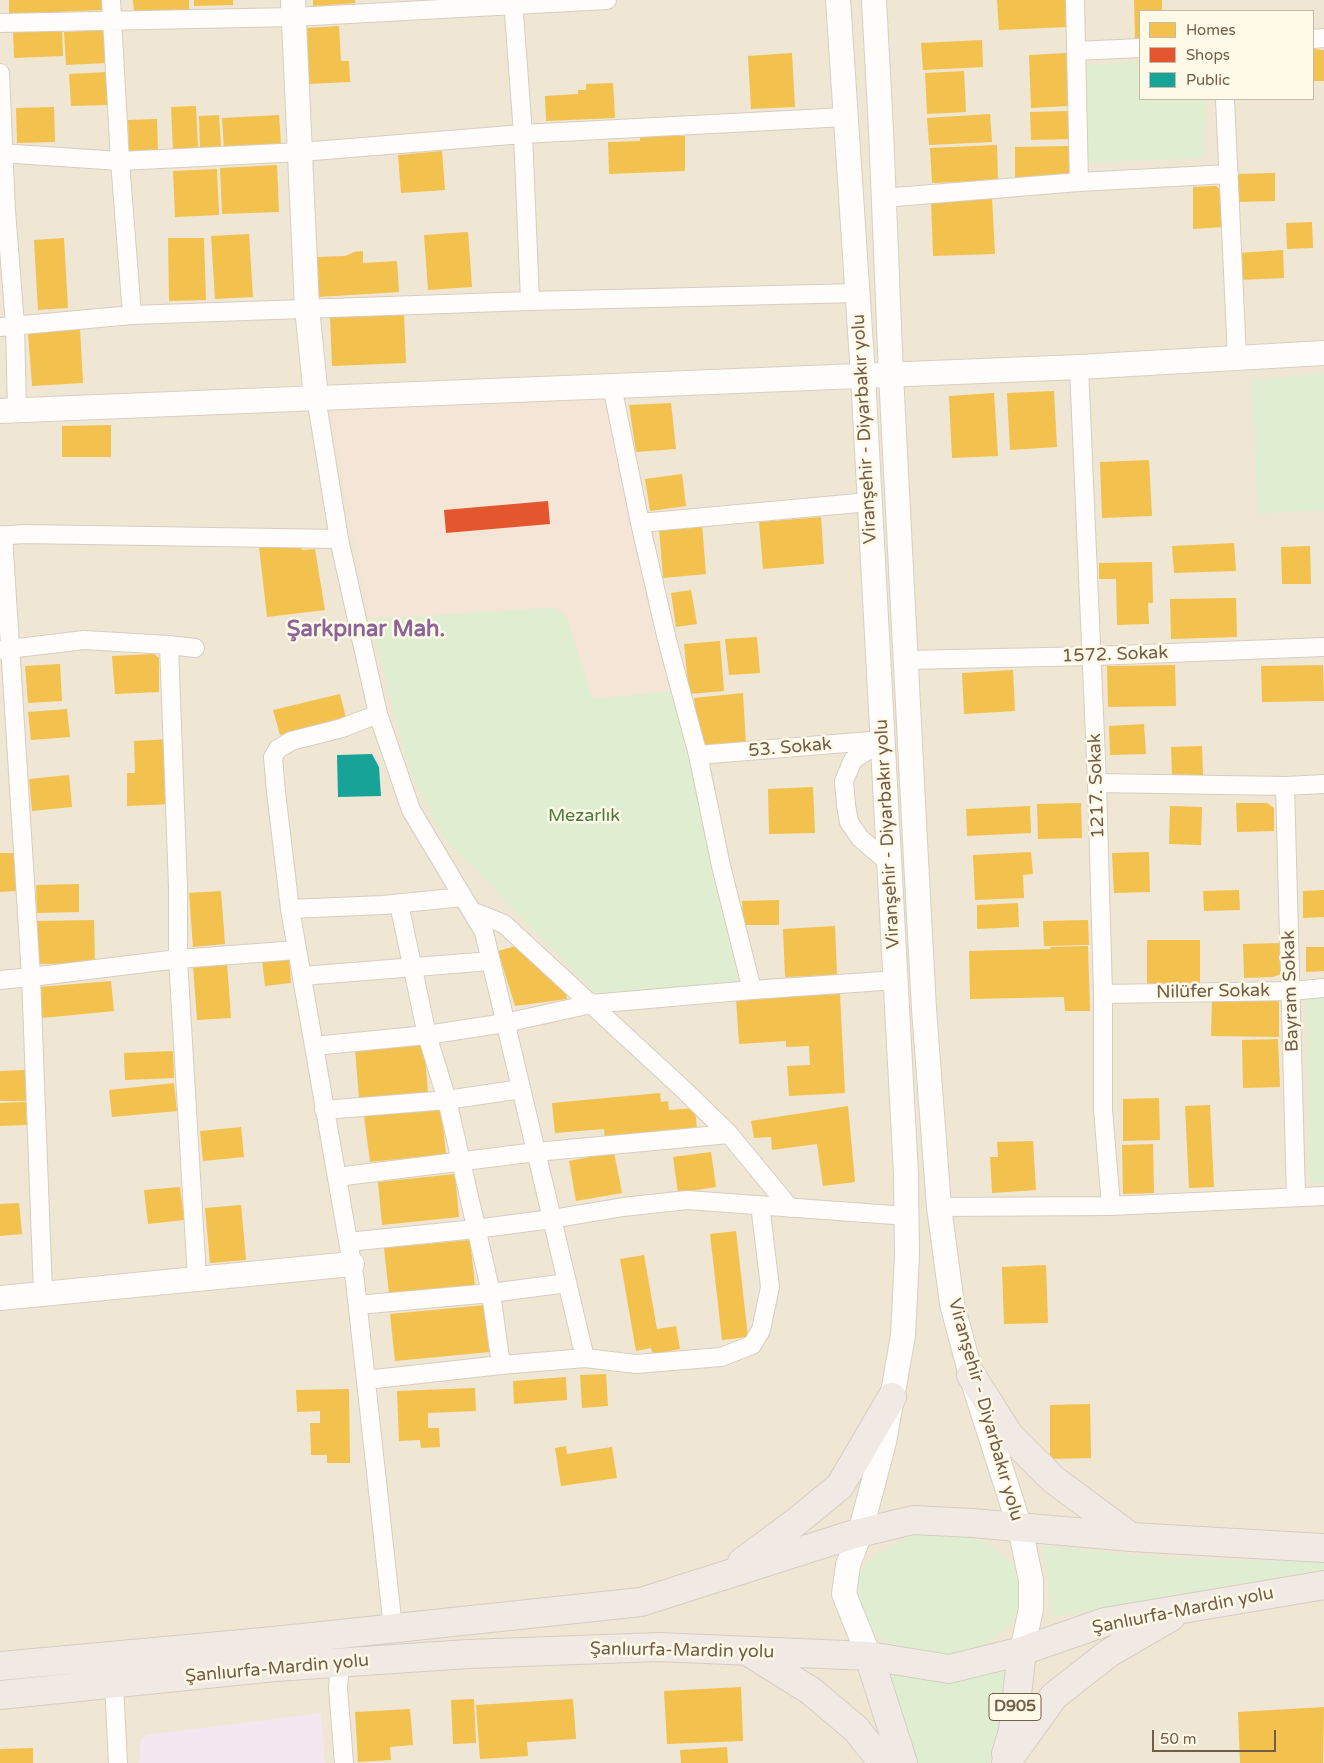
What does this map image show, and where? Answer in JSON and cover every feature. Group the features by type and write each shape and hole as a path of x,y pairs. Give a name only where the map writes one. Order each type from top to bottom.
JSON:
{"highway":[{"path":"971,1375 1009,1435 1054,1480 1131,1537"},
{"path":"723,1576 796,1522 840,1486 892,1398"},
{"path":"0,1666 274,1642 641,1602 860,1533 912,1520 972,1523 1131,1537 1324,1548"},
{"name":"Şanlıurfa-Mardin yolu","path":"0,1695 275,1667 468,1654 659,1647 869,1656 949,1669 1022,1651 1105,1622 1324,1586"},
{"path":"1005,1763 1054,1696 1109,1652 1186,1608"},
{"path":"746,1651 811,1691 856,1729 883,1763"},
{"name":"D905","path":"1005,1763 1013,1730 1022,1651"},
{"path":"869,1656 903,1763"}],"main road":[{"name":"Viranşehir - Diyarbakır yolu","path":"838,0 863,376 897,980 907,1216 903,1336 884,1442 860,1533 848,1565 844,1594 869,1656"},
{"name":"Viranşehir - Diyarbakır yolu","path":"874,0 891,375 924,999 939,1207 952,1304 971,1375 1020,1528 1031,1580 1031,1609 1022,1651"},
{"path":"293,9 307,308 316,398"},
{"path":"9,411 1079,367 1324,353"},
{"path":"0,1298 197,1278 350,1253"}],"street":[{"path":"111,0 120,161 132,315"},
{"path":"0,23 112,21 293,9 607,0"},
{"path":"1076,0 1079,182"},
{"path":"514,2 523,134 530,301"},
{"path":"1076,51 1139,48"},
{"path":"0,73 9,411"},
{"path":"1226,100 1237,358"},
{"path":"1,153 120,161 300,152 523,134 846,117"},
{"path":"883,198 1079,182 1229,174"},
{"path":"7,326 132,315 307,308 857,293"},
{"name":"1217. Sokak","path":"1079,367 1093,656 1103,994 1103,1110 1110,1206"},
{"path":"612,386 667,640 698,755 721,866 752,990"},
{"path":"316,398 339,539 378,714 411,810 484,932 585,1358"},
{"path":"640,522 870,502"},
{"path":"43,1293 31,977 6,649 2,535 339,539"},
{"path":"6,649 84,640 169,644 196,648"},
{"path":"169,644 178,877 178,960 197,1278"},
{"name":"1572. Sokak","path":"906,660 1093,656 1324,647"},
{"path":"378,714 342,728 291,741 278,749 273,757 290,909 358,1305 394,1628"},
{"path":"882,740 853,760 844,781 849,822 860,838 889,862"},
{"name":"53. Sokak","path":"698,755 882,740"},
{"path":"1097,783 1285,786 1324,784"},
{"name":"Bayram Sokak","path":"1285,786 1296,1197"},
{"path":"290,909 399,904 468,904 504,924 729,1134 790,1208"},
{"path":"399,904 427,1035 447,1100 490,1293 501,1365"},
{"path":"0,980 178,960 298,950"},
{"path":"302,976 490,961"},
{"path":"314,1046 427,1035 505,1023 591,1004 897,980"},
{"name":"Nilüfer Sokak","path":"1103,994 1291,991 1324,988"},
{"path":"324,1110 447,1100 521,1089"},
{"path":"336,1177 536,1152 729,1134"},
{"path":"939,1207 1110,1206 1324,1196"},
{"path":"350,1253 475,1229 623,1207 686,1200 907,1216"},
{"path":"366,1380 585,1358 636,1364 721,1357 752,1345 761,1330 770,1286 760,1205"},
{"path":"358,1305 567,1284"},
{"path":"340,1663 338,1688 344,1763"},
{"path":"114,1684 118,1763"}],"shaded area":[{"path":"0,0 1324,0 1324,1763 0,1763"},
{"path":"606,398 675,691 592,699 567,615 552,608 370,619 330,409"},
{"path":"321,1713 325,1763 139,1763 140,1740 146,1735"}],"green space":[{"path":"1139,62 1139,100 1205,100 1203,158 1083,163 1083,65"},
{"path":"1324,374 1324,510 1258,514 1251,380"},
{"name":"Mezarlık","path":"552,608 566,615 592,699 675,691 740,981 596,994 442,835 411,775 370,619"},
{"path":"1324,993 1324,1182 1310,1183 1306,994"},
{"path":"919,1532 952,1532 988,1544 1013,1565 1020,1585 1020,1604 1012,1624 983,1646 942,1655 908,1653 884,1641 866,1622 853,1584 864,1566 877,1554"},
{"path":"1043,1546 1170,1558 1324,1562 1324,1577 1236,1585 1053,1617"},
{"path":"1012,1663 994,1763 913,1763 882,1672 913,1678 935,1678"}],"building: Homes":[{"path":"9,0 102,0 103,10 9,14"},
{"path":"133,0 189,0 189,10 134,14"},
{"path":"194,0 233,0 233,5 194,6"},
{"path":"313,0 355,0 355,3 313,6"},
{"path":"997,0 1067,0 1068,27 999,30"},
{"path":"1134,0 1162,0 1162,10 1139,10 1139,39 1135,39"},
{"path":"339,26 341,61 349,61 350,82 308,84 306,28"},
{"path":"62,29 63,56 14,58 13,31"},
{"path":"105,30 107,63 66,65 64,32"},
{"path":"982,40 983,67 923,70 921,43"},
{"path":"1314,49 1324,50 1324,81 1314,81"},
{"path":"792,53 795,107 751,109 748,56"},
{"path":"1067,53 1069,106 1031,108 1029,55"},
{"path":"964,71 966,112 927,114 925,73"},
{"path":"107,72 108,105 71,106 69,74"},
{"path":"613,83 615,118 546,121 545,96 578,94 578,90 586,90 586,84"},
{"path":"196,106 198,150 173,151 171,107"},
{"path":"54,107 55,142 17,143 16,108"},
{"path":"1069,111 1070,139 1031,140 1030,112"},
{"path":"990,114 992,142 929,145 927,118"},
{"path":"219,115 221,147 200,149 199,116"},
{"path":"279,115 281,144 224,148 222,118"},
{"path":"157,119 158,151 129,152 128,120"},
{"path":"640,136 685,136 685,171 609,174 608,142 640,141"},
{"path":"997,145 998,180 932,183 930,148"},
{"path":"1071,146 1072,175 1015,181 1015,147"},
{"path":"442,151 445,190 401,193 398,155"},
{"path":"277,165 279,212 222,214 220,168"},
{"path":"217,169 219,215 175,217 173,171"},
{"path":"1275,173 1275,201 1238,202 1237,174"},
{"path":"1216,186 1224,193 1224,227 1193,229 1193,187"},
{"path":"992,198 995,254 933,256 931,201"},
{"path":"1312,222 1313,248 1287,249 1286,223"},
{"path":"468,232 472,287 428,290 424,235"},
{"path":"249,234 253,297 215,299 211,236"},
{"path":"64,238 68,308 38,310 34,240"},
{"path":"168,238 204,238 206,300 169,301"},
{"path":"1283,250 1284,278 1239,280 1238,253"},
{"path":"363,251 363,263 397,261 399,292 319,297 316,257 345,256"},
{"path":"404,313 406,363 332,366 330,316"},
{"path":"80,329 83,383 32,386 28,333"},
{"path":"1054,391 1057,447 1010,450 1007,393"},
{"path":"994,393 998,456 952,458 949,396"},
{"path":"671,403 676,449 636,452 629,405"},
{"path":"111,425 111,457 62,457 62,426"},
{"path":"1149,460 1152,516 1102,518 1100,462"},
{"path":"682,474 686,506 650,511 645,479"},
{"path":"821,517 824,564 763,569 759,522"},
{"path":"702,524 706,574 663,578 659,528"},
{"path":"1234,543 1236,571 1174,573 1172,546"},
{"path":"282,545 282,548 293,546 293,548 302,548 302,550 315,549 325,610 267,617 259,547"},
{"path":"1310,546 1311,584 1282,584 1281,547"},
{"path":"1152,562 1153,603 1148,603 1149,624 1117,625 1116,579 1099,579 1099,563"},
{"path":"691,590 697,624 676,627 671,593"},
{"path":"1236,598 1237,637 1171,639 1170,599"},
{"path":"757,637 760,673 729,675 725,639"},
{"path":"720,641 724,691 689,694 684,644"},
{"path":"154,654 159,658 159,692 115,694 112,656"},
{"path":"60,664 62,701 28,703 25,666"},
{"path":"1175,665 1176,706 1108,707 1107,666"},
{"path":"1323,665 1324,701 1262,702 1261,666"},
{"path":"1013,670 1015,711 964,714 962,673"},
{"path":"743,693 746,745 707,747 700,743 694,698"},
{"path":"340,694 346,718 280,735 273,710"},
{"path":"67,709 70,737 31,740 28,712"},
{"path":"1144,724 1146,754 1110,755 1109,726"},
{"path":"171,739 173,804 127,806 127,773 135,773 134,741"},
{"path":"1202,746 1203,775 1172,776 1171,747"},
{"path":"69,775 72,807 32,811 29,779"},
{"path":"813,787 815,833 769,834 768,789"},
{"path":"1081,803 1082,838 1038,839 1037,804"},
{"path":"1236,803 1267,803 1274,808 1274,831 1237,832"},
{"path":"1030,806 1031,833 967,836 966,809"},
{"path":"1170,806 1202,807 1201,845 1169,844"},
{"path":"1031,852 1033,874 1023,875 1024,898 975,900 973,855"},
{"path":"1149,852 1150,892 1114,893 1112,853"},
{"path":"0,853 15,853 16,891 0,892"},
{"path":"79,884 79,912 37,913 36,885"},
{"path":"1239,890 1240,910 1204,911 1203,891"},
{"path":"1324,890 1324,917 1303,918 1303,891"},
{"path":"221,891 225,944 193,947 189,893"},
{"path":"779,900 779,925 743,925 742,901"},
{"path":"1018,903 1019,927 977,929 977,905"},
{"path":"94,920 95,963 38,964 37,921"},
{"path":"1088,920 1089,945 1044,946 1043,921"},
{"path":"835,926 837,975 785,977 783,929"},
{"path":"1147,940 1200,940 1200,984 1147,984"},
{"path":"1280,943 1281,974 1273,977 1244,978 1243,944"},
{"path":"516,946 566,994 567,999 515,1006 498,951"},
{"path":"1088,946 1090,1011 1065,1011 1064,997 970,999 969,951"},
{"path":"1306,947 1324,947 1324,971 1306,972"},
{"path":"289,957 291,983 265,986 262,960"},
{"path":"227,963 231,1018 197,1020 193,966"},
{"path":"111,981 114,1011 42,1018 39,987"},
{"path":"840,994 845,1093 789,1096 787,1066 810,1065 809,1046 786,1047 786,1041 739,1044 736,999"},
{"path":"1212,999 1279,999 1279,1037 1211,1036"},
{"path":"1278,1039 1280,1087 1243,1088 1242,1040"},
{"path":"424,1044 428,1093 359,1098 355,1049"},
{"path":"173,1051 174,1078 125,1080 124,1053"},
{"path":"25,1070 26,1101 0,1101 0,1071"},
{"path":"174,1083 177,1111 112,1117 109,1090"},
{"path":"660,1093 661,1102 668,1101 669,1110 695,1108 697,1131 605,1139 604,1129 555,1133 552,1103"},
{"path":"1159,1098 1160,1140 1123,1141 1123,1099"},
{"path":"26,1102 27,1125 0,1126 0,1103"},
{"path":"1210,1105 1214,1187 1189,1188 1185,1106"},
{"path":"848,1106 855,1182 823,1186 817,1144 772,1150 771,1137 754,1138 751,1121"},
{"path":"441,1107 446,1154 370,1162 364,1116"},
{"path":"241,1127 244,1157 203,1161 200,1131"},
{"path":"1033,1141 1036,1190 992,1193 990,1157 998,1157 997,1142"},
{"path":"1153,1144 1154,1193 1123,1194 1122,1145"},
{"path":"614,1152 622,1193 576,1201 569,1161"},
{"path":"711,1152 716,1187 678,1193 673,1157"},
{"path":"455,1174 459,1217 382,1225 378,1182"},
{"path":"180,1187 184,1220 148,1224 144,1190"},
{"path":"19,1203 22,1234 0,1236 0,1204"},
{"path":"241,1205 246,1260 210,1263 205,1208"},
{"path":"736,1231 748,1337 722,1340 710,1234"},
{"path":"470,1240 475,1286 389,1294 384,1248"},
{"path":"644,1255 657,1329 676,1326 680,1349 653,1354 651,1348 636,1351 620,1259"},
{"path":"1046,1265 1048,1323 1004,1324 1002,1267"},
{"path":"485,1305 490,1352 395,1361 390,1314"},
{"path":"606,1374 608,1406 582,1408 580,1375"},
{"path":"566,1377 567,1400 514,1404 513,1381"},
{"path":"475,1388 476,1411 428,1413 428,1428 439,1428 440,1447 421,1448 420,1440 399,1441 397,1391"},
{"path":"349,1389 350,1463 327,1463 327,1455 311,1455 310,1423 320,1423 320,1411 297,1412 296,1390"},
{"path":"1090,1404 1091,1458 1050,1459 1050,1405"},
{"path":"566,1446 567,1454 612,1447 617,1478 561,1486 555,1448"},
{"path":"741,1687 743,1741 667,1744 664,1691"},
{"path":"474,1699 476,1743 453,1744 451,1700"},
{"path":"573,1699 576,1739 527,1742 528,1756 480,1759 476,1705"},
{"path":"1324,1707 1323,1763 1240,1763 1238,1712"},
{"path":"410,1709 413,1745 390,1747 391,1760 358,1762 355,1712"},
{"path":"727,1747 728,1763 681,1763 680,1750"},
{"path":"33,1748 33,1763 0,1763 0,1749"}],"building: Shops":[{"path":"548,501 550,524 446,533 444,510"}],"building: Public":[{"path":"372,754 379,767 381,796 338,797 337,755"}],"district":[{"name":"Şarkpınar Mah.","path":"366,630"}]}
